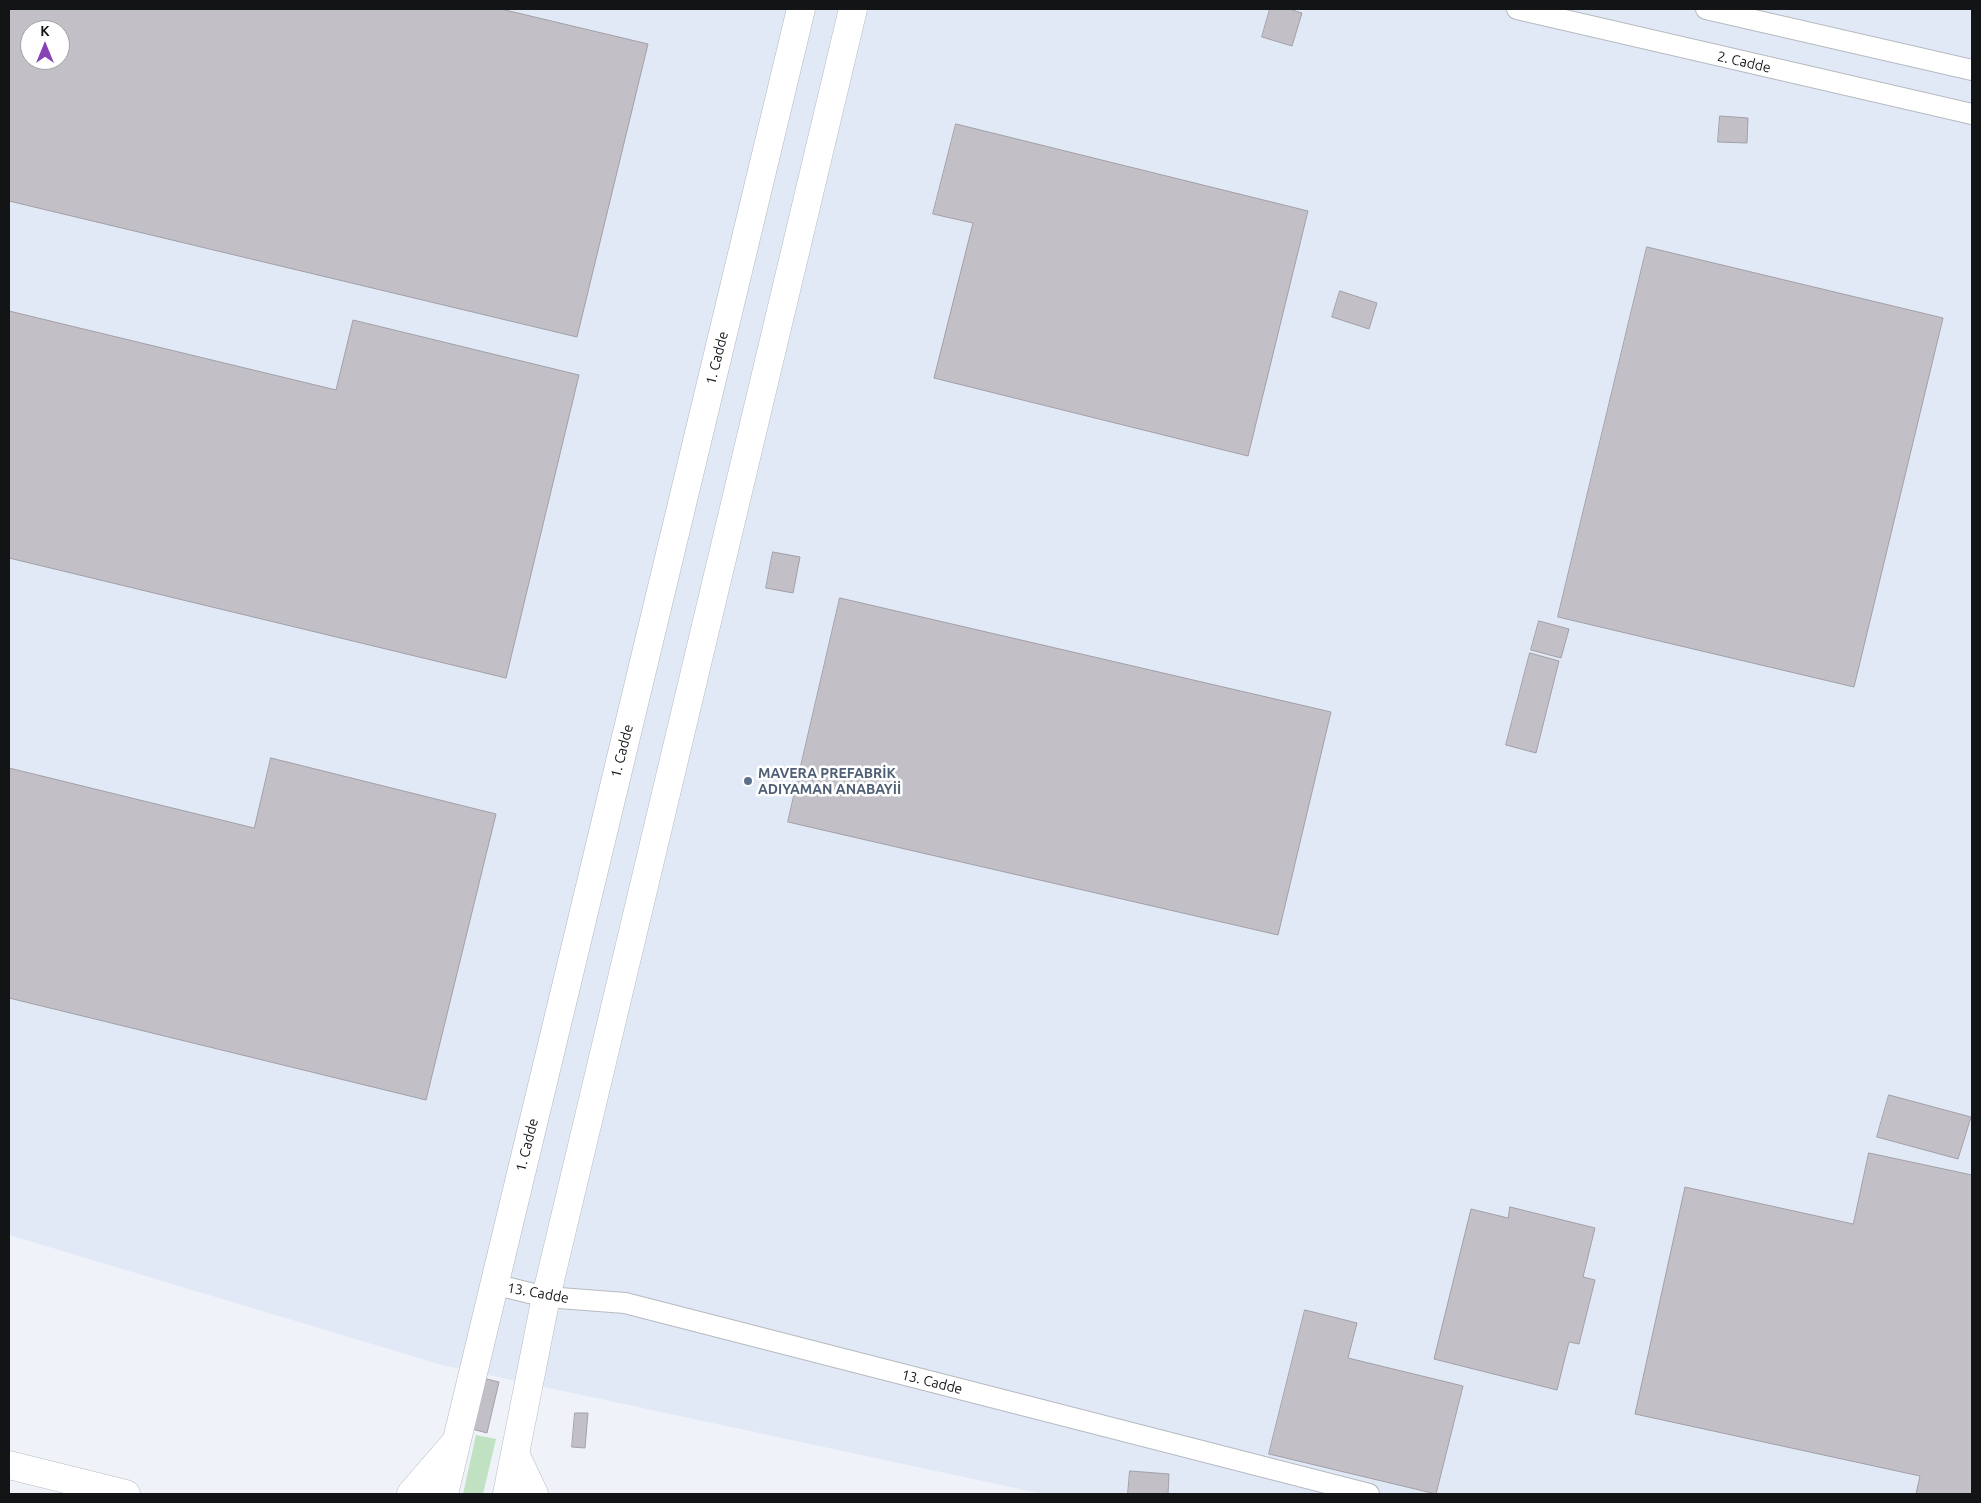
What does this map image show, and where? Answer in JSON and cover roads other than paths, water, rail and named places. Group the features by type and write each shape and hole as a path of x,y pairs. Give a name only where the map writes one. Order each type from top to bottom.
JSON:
{"street":[{"name":"1. Cadde","path":"444,1494 801,9"},
{"path":"507,1494 546,1297 854,9"},
{"path":"411,1494 455,1443"},
{"path":"516,1456 534,1494"},
{"path":"9,1465 126,1494"},
{"path":"9,1473 63,1494"}],"lane":[{"name":"2. Cadde","path":"1517,9 1972,114"},
{"path":"1706,9 1972,70"},
{"name":"13. Cadde","path":"493,1284 546,1297 625,1303 1369,1494"}],"place":[{"name":"MAVERA PREFABRİK ADIYAMAN ANABAYİİ","path":"748,781"}]}
